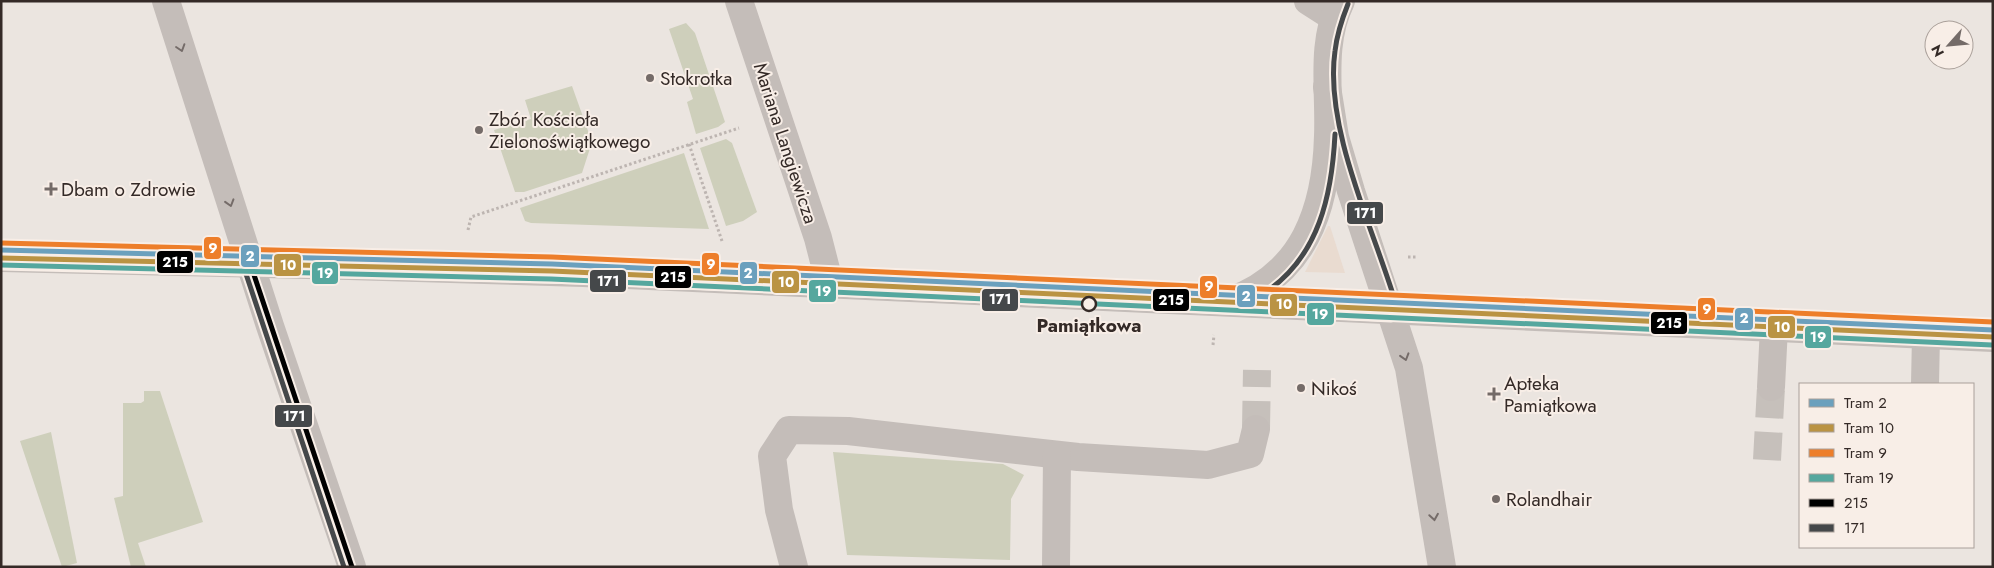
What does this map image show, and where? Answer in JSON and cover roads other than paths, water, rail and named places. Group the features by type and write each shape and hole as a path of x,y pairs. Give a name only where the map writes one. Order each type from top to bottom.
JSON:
{"street":[{"path":"166,1 250,264 352,567"},
{"name":"Mariana Langiewicza","path":"739,1 818,238 830,285"},
{"path":"1226,302 1262,287 1279,273 1298,250 1313,222 1322,194 1328,136 1326,56 1337,9 1308,1"},
{"path":"1327,87 1336,137 1350,191 1408,368 1442,567"},
{"path":"1,258 573,273 1993,338"},
{"path":"1771,387 1774,327"},
{"path":"1925,383 1926,335"},
{"path":"794,567 779,510 772,456 789,430 848,431 1057,454 1208,465 1250,454 1256,428"},
{"path":"1056,567 1057,454"}],"tunnel":[{"path":"1256,429 1257,370"},
{"path":"1767,460 1771,387"}],"tram line":[{"name":"9","path":"1,243 552,257 1993,322"},
{"name":"2","path":"1,250 552,264 1993,330"},
{"name":"10","path":"1,258 552,271 1993,337"},
{"name":"19","path":"1,265 551,279 1992,345"}],"place":[{"name":"Stokrotka","path":"650,78"},
{"name":"Zbór Kościoła Zielonoświątkowego","path":"479,130"},
{"name":"Dbam o Zdrowie","path":"51,189"},
{"name":"Pamiątkowa","path":"1089,304"},
{"name":"Nikoś","path":"1301,388"},
{"name":"Apteka Pamiątkowa","path":"1494,394"},
{"name":"Rolandhair","path":"1496,499"}]}
